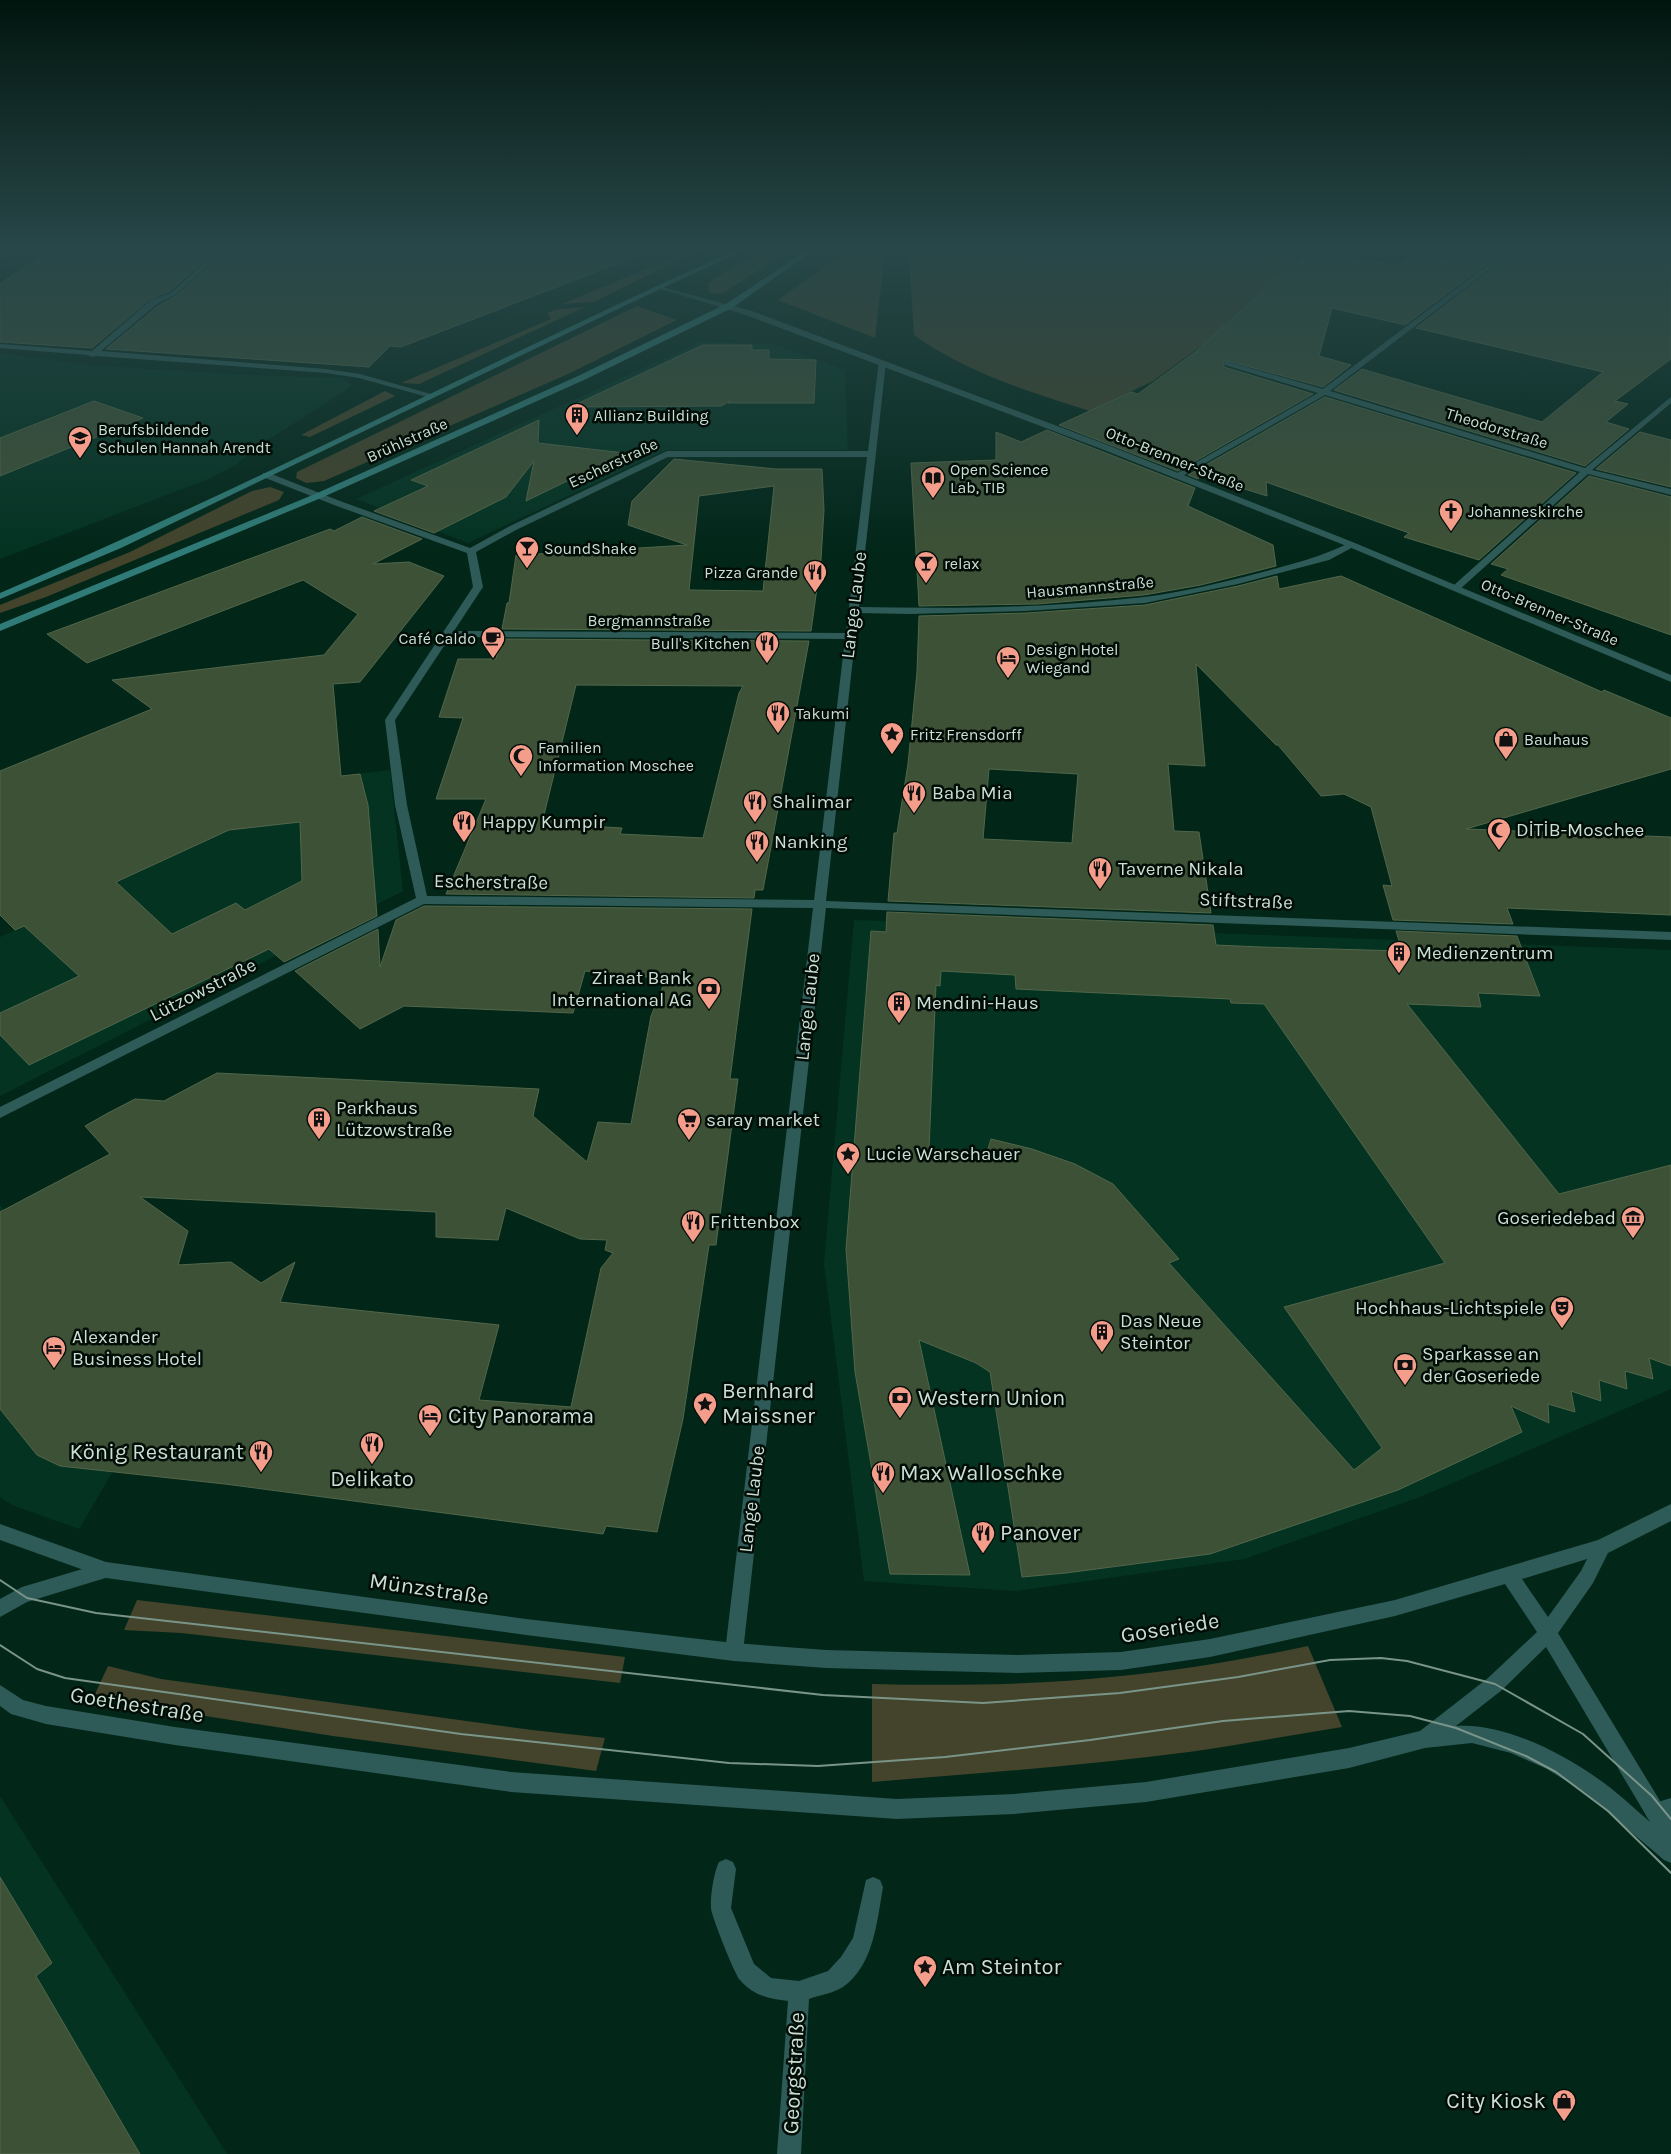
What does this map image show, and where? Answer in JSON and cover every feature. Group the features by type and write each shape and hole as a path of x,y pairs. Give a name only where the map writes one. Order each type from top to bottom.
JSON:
{"main road":[{"name":"Brühlstraße","path":"0,596 118,546 525,351"},
{"name":"Brühlstraße","path":"0,628 318,496 638,351"}],"street":[{"path":"46,351 326,371 360,376 428,396"},
{"path":"92,355 97,351"},
{"name":"Otto-Brenner-Straße","path":"851,351 1352,545 1671,679"},
{"path":"1176,476 1326,391 1379,351"},
{"name":"Lange Laube","path":"734,1652 882,362"},
{"name":"Theodorstraße","path":"1228,363 1586,471 1671,492"},
{"path":"1456,588 1586,471 1671,399"},
{"name":"Escherstraße","path":"820,904 422,900 401,805 390,720 478,586 471,551 512,528 667,454 871,454"},
{"path":"266,475 318,496 471,551"},
{"name":"Hausmannstraße","path":"854,610 910,611 1017,608 1145,600 1238,580 1326,558 1352,545"},
{"name":"Bergmannstraße","path":"447,634 850,636"},
{"name":"Lützowstraße","path":"0,1113 422,900"},
{"name":"Stiftstraße","path":"820,904 1671,936"},
{"name":"Goseriede","path":"734,1652 874,1661 1017,1664 1121,1661 1210,1648 1395,1608 1602,1547 1671,1512"},
{"path":"0,1532 111,1571"},
{"path":"1425,1739 1495,1684 1548,1633 1588,1577 1602,1547"},
{"path":"0,1609 22,1595 111,1571"},
{"name":"Münzstraße","path":"111,1571 526,1627 734,1652"},
{"path":"1509,1574 1663,1810 1671,1838"},
{"name":"Goethestraße","path":"0,1694 18,1708 46,1716 273,1750 511,1782 668,1795 815,1804"},
{"path":"815,1804 897,1809 1014,1804 1146,1792 1348,1758 1425,1739 1472,1734 1512,1744 1554,1762 1591,1785 1671,1853"},
{"path":"726,1869 721,1908 746,1971 767,1988 799,1992 835,1979 849,1965 863,1941 873,1886"},
{"name":"Georgstraße","path":"789,2154 799,1992"}],"shaded area":[{"path":"477,351 491,351 419,384 401,383"},
{"path":"546,351 615,351 568,374 324,481 306,483 296,478 297,472"},
{"path":"681,351 791,351 845,370 848,450 666,450 468,543 356,499"},
{"path":"938,351 1195,351 1153,381 1090,411 999,380"},
{"name":"Berufsbildende Schulen Hannah Arendt","path":"0,353 89,365 249,375 343,378 352,386 257,447 237,464 211,478 0,559"},
{"path":"385,391 395,396 310,437 301,435"},
{"path":"270,487 284,492 279,500 46,597 0,613 0,605 130,552 252,491"},
{"path":"390,770 403,891 0,1096 0,937 229,830 184,795"},
{"path":"854,920 1671,950 1671,1389 1420,1497 1244,1559 1016,1591 864,1581 824,1264"},
{"path":"0,1205 133,1364 175,1366 79,1529 12,1505 0,1497"},
{"path":"137,1600 625,1657 620,1683 181,1633 124,1630"},
{"path":"1308,1646 1342,1727 1150,1757 872,1782 872,1684 996,1684 1090,1679 1192,1667"},
{"path":"108,1666 161,1679 532,1730 605,1738 596,1771 333,1736 117,1702 95,1694"},
{"path":"0,1796 227,2154 0,2154"}],"building":[{"path":"128,351 385,351 369,367"},
{"path":"691,351 769,351 769,359 816,360 814,403 728,403 730,401 721,406 570,407"},
{"path":"1320,351 1319,356 1351,365 1323,387 1224,360 1224,367 1313,394 1178,471 1059,425 1131,392 1138,394 1195,352"},
{"path":"1512,351 1671,351 1671,359 1615,401 1628,404 1606,422 1629,429 1585,466 1334,390 1362,369 1542,422 1603,372"},
{"path":"1325,397 1576,473 1479,560 1404,537 1409,533 1266,482 1267,496 1200,475 1198,479 1188,475"},
{"path":"94,401 143,418 0,476 0,438"},
{"path":"539,420 538,443 625,453 526,501 534,461 506,497 434,533 374,511 428,486 411,480"},
{"path":"1047,430 1195,488 1188,506 1273,545 1276,566 1201,585 1144,595 1037,604 919,606 911,463 996,460 996,432 1021,442"},
{"path":"1640,432 1671,440 1671,487 1596,469"},
{"path":"674,459 776,469 822,469 824,510 821,559 811,631 502,629 507,603 509,603 516,555 555,553 623,554 624,549 687,545 628,525 632,501","holes":["774,486 763,591 689,590 699,496"]},
{"path":"1589,476 1671,497 1671,635 1501,575 1508,569 1491,564"},
{"path":"362,517 422,539 373,564 409,562 444,576 360,682 333,684 341,776 360,774 368,805 377,916 284,962 269,949 29,1065 0,1035 0,1013 79,976 24,926 15,930 0,915 0,771 152,709 112,680 324,655 358,614 303,580 87,663 47,634 330,529 334,531","holes":["300,822 302,881 245,910 236,903 172,934 116,882 229,830"]},
{"path":"1277,576 1279,589 1341,576 1602,692 1604,690 1671,718 1671,769 1466,829 1671,837 1671,915 1507,908 1513,924 1393,920 1383,885 1392,886 1371,807 1344,794 1321,796 1278,745 1196,664 1205,766 1168,764 1174,831 1199,832 1211,913 888,901 894,833 897,833 908,764 917,672 919,616 1026,613 1145,605","holes":["989,769 1078,774 1072,843 983,839"]},
{"path":"500,639 809,641 763,890 755,890 754,898 446,894 486,799 436,799 463,718 439,717 458,659 496,659","holes":["576,685 743,686 739,693 703,838 620,834 622,828 553,824 555,820 543,819"]},
{"path":"424,906 752,909 730,1079 738,1079 716,1245 709,1245 683,1419 657,1532 606,1526 603,1534 225,1484 60,1466 37,1455 0,1409 0,1212 110,1154 85,1126 135,1099 164,1101 217,1073 539,1089 533,1116 587,1162 598,1122 631,1124 651,1016 666,979 585,971 573,1013 404,1006 360,1029 295,971 378,929 380,967 396,920","holes":["140,1197 436,1212 436,1237 498,1240 506,1208 580,1239 607,1240 605,1250 613,1253 601,1268 571,1407 479,1400 499,1325 280,1302 295,1262 261,1283 231,1262 178,1265 188,1231"]},
{"path":"887,912 1213,925 1216,945 1261,947 1402,951 1396,931 1517,936 1540,996 1478,993 1481,1007 1407,1004 1559,1194 1671,1165 1671,1366 1649,1358 1653,1379 1625,1371 1627,1389 1599,1380 1601,1401 1571,1391 1575,1412 1548,1404 1549,1423 1511,1406 1522,1432 1398,1490 1210,1554 1022,1577 990,1372 976,1363 919,1340 970,1575 890,1574 855,1372 846,1249 871,931 886,932","holes":["941,971 1015,975 1016,989 1230,999 1231,1003 1264,1004 1445,1263 1284,1307 1382,1448 1354,1470 1169,1263 1179,1259 1113,1184 1075,1164 1032,1149 991,1139 987,1152 929,1149 936,985 940,986"]},
{"path":"0,1877 52,1963 36,1976 140,2154 0,2154"}],"tram line":[{"path":"0,1580 27,1598 96,1613 823,1695 983,1703 1120,1693 1238,1677 1330,1660 1381,1658 1407,1661 1495,1684 1583,1734 1652,1796 1671,1819"},
{"path":"0,1645 37,1669 65,1678 461,1734 729,1763 818,1766 945,1757 1090,1740 1223,1721 1349,1711 1410,1716 1456,1728 1526,1756 1556,1772 1608,1811 1671,1873"}],"place":[{"name":"Allianz Building","path":"577,436"},
{"name":"Berufsbildende Schulen Hannah Arendt","path":"80,459"},
{"name":"Open Science Lab, TIB","path":"933,499"},
{"name":"Johanneskirche","path":"1451,532"},
{"name":"SoundShake","path":"527,569"},
{"name":"relax","path":"926,584"},
{"name":"Pizza Grande","path":"815,593"},
{"name":"Café Caldo","path":"493,659"},
{"name":"Bull's Kitchen","path":"767,664"},
{"name":"Design Hotel Wiegand","path":"1008,679"},
{"name":"Takumi","path":"778,734"},
{"name":"Fritz Frensdorff","path":"892,755"},
{"name":"Bauhaus","path":"1506,760"},
{"name":"Familien Information Moschee","path":"521,777"},
{"name":"Baba Mia","path":"914,814"},
{"name":"Shalimar","path":"755,823"},
{"name":"Happy Kumpir","path":"464,843"},
{"name":"DİTİB-Moschee","path":"1499,851"},
{"name":"Nanking","path":"757,863"},
{"name":"Taverne Nikala","path":"1100,890"},
{"name":"Medienzentrum","path":"1399,974"},
{"name":"Ziraat Bank International AG","path":"709,1010"},
{"name":"Mendini-Haus","path":"899,1024"},
{"name":"Parkhaus Lützowstraße","path":"319,1140"},
{"name":"saray market","path":"689,1141"},
{"name":"Lucie Warschauer","path":"848,1175"},
{"name":"Goseriedebad","path":"1633,1239"},
{"name":"Frittenbox","path":"693,1243"},
{"name":"Hochhaus-Lichtspiele","path":"1562,1329"},
{"name":"Das Neue Steintor","path":"1102,1353"},
{"name":"Alexander Business Hotel","path":"54,1369"},
{"name":"Sparkasse an der Goseriede","path":"1405,1386"},
{"name":"Western Union","path":"900,1419"},
{"name":"Bernhard Maissner","path":"705,1425"},
{"name":"City Panorama","path":"430,1437"},
{"name":"Delikato","path":"372,1465"},
{"name":"König Restaurant","path":"261,1473"},
{"name":"Max Walloschke","path":"883,1494"},
{"name":"Panover","path":"983,1554"},
{"name":"Am Steintor","path":"925,1988"},
{"name":"City Kiosk","path":"1564,2122"}]}
